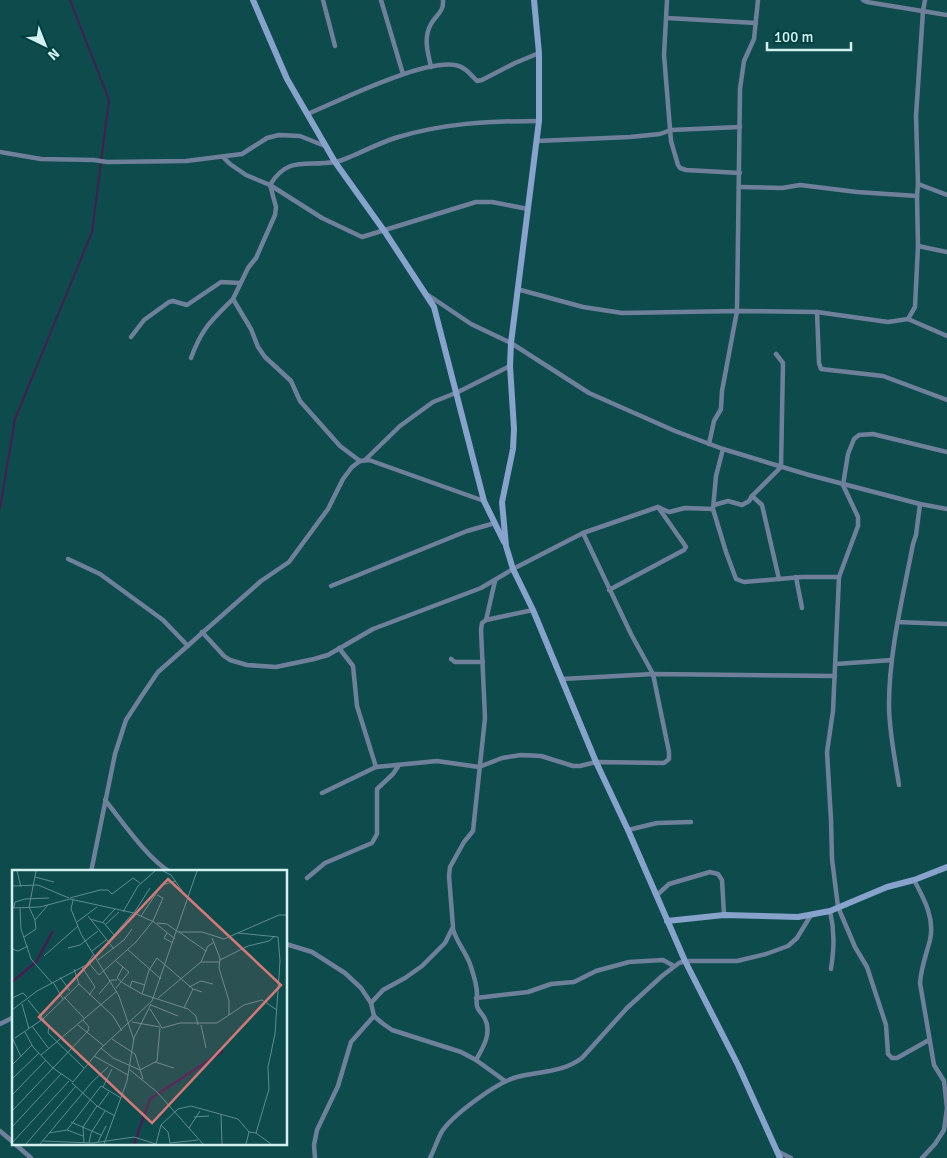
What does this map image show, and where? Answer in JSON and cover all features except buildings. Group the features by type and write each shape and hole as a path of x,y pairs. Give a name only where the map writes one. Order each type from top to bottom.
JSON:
{"street":[{"path":"253,0 288,79 335,162 428,295 434,307 458,392 484,500 506,546 513,569 533,610 596,762 667,921 685,961 738,1065 780,1158"},
{"path":"323,0 335,46"},
{"path":"381,0 403,74"},
{"path":"431,67 426,42 431,24 442,10 443,0"},
{"path":"506,546 502,502 513,449 514,429 510,366 511,343 539,121 539,53 534,0"},
{"path":"667,0 664,55 671,141 680,168 740,173"},
{"path":"709,444 714,421 721,409 722,391 737,311 740,89 744,61 754,39 758,0"},
{"path":"863,0 947,15"},
{"path":"908,319 915,307 918,246 916,116 925,0"},
{"path":"667,18 756,22"},
{"path":"308,114 375,84 403,74 431,67 458,65 463,67 477,80 482,80 539,53"},
{"path":"190,358 197,340 207,324 233,300 240,283 256,258 275,215 276,207 270,185 275,177 286,168 303,162 335,162 395,138 447,126 486,122 539,121"},
{"path":"537,141 660,134 671,130 740,126"},
{"path":"0,152 41,159 107,162 186,161 242,154 267,138 279,135 300,136 326,146"},
{"path":"223,157 246,175 270,185 322,218 362,237 384,232 476,202 492,202 528,209"},
{"path":"918,184 947,195"},
{"path":"740,188 782,188 800,185 857,192 917,196"},
{"path":"918,246 947,252"},
{"path":"131,337 144,320 169,302 173,301 187,305 221,282 240,283"},
{"path":"517,289 583,307 622,313 817,312 888,322 908,319 947,336"},
{"path":"428,295 470,324 511,343 589,393 675,431 723,449 843,485 947,509"},
{"path":"233,300 251,329 258,347 292,381 300,401 340,446 362,461 369,460 484,500"},
{"path":"817,312 819,363 821,369 883,376 947,400"},
{"path":"202,632 224,656 230,660 247,664 276,667 321,657 328,655 373,629 459,597 496,580 513,569 583,533 658,507 670,512 685,508 714,507 728,501 742,505 749,501 781,466 783,363 776,354"},
{"path":"91,870 115,754 126,720 158,672 261,581 289,562 328,509 343,479 352,467 362,461 400,426 433,402 458,392 510,366"},
{"path":"929,1040 897,1058 892,1058 888,1054 886,1026 867,967 855,947 838,907 832,859 832,820 827,752 833,711 839,577 858,526 858,517 843,485 848,454 854,439 859,435 873,434 947,452"},
{"path":"723,449 716,476 714,507 726,552 736,579 744,582 796,577 839,577"},
{"path":"752,496 762,505 779,579"},
{"path":"899,785 889,705 892,660 916,536 920,504"},
{"path":"609,590 684,550 686,547 658,507"},
{"path":"331,586 467,531 495,522"},
{"path":"322,793 376,767 437,761 478,767 502,758 520,755 541,756 573,766 596,762 664,763 669,759 653,674 609,590 583,533"},
{"path":"68,559 100,574 163,620 188,646"},
{"path":"796,577 802,608"},
{"path":"476,1060 483,1047 488,1028 485,1018 478,1009 475,979 465,950 455,936 449,876 450,867 464,842 473,831 478,767 485,718 481,630 482,624 486,620 496,580"},
{"path":"486,620 533,610"},
{"path":"898,622 947,624"},
{"path":"339,648 353,666 357,706 376,767"},
{"path":"451,659 455,662 483,662"},
{"path":"836,664 892,660"},
{"path":"562,679 653,674 835,676"},
{"path":"307,878 324,863 372,843 377,834 377,788 400,765"},
{"path":"105,800 144,847 167,870"},
{"path":"628,830 657,823 691,822"},
{"path":"667,921 724,915 798,916 830,912 887,887 914,880 947,867"},
{"path":"656,896 669,884 710,872 718,874 722,880 724,915"},
{"path":"914,880 928,907 930,920 930,938 921,970 920,983 934,1064 944,1081 947,1108 944,1130 935,1144 922,1158"},
{"path":"830,912 834,929 831,969"},
{"path":"430,1158 440,1134 460,1112 505,1081 528,1074 562,1069 573,1065 582,1058 628,1008 674,966 685,961 737,961 788,946 803,930 811,915"},
{"path":"371,1003 383,990 406,978 422,966 445,943 453,927"},
{"path":"288,945 312,952 345,972 361,988 371,1003 374,1016 392,1030 444,1046 476,1060 505,1081"},
{"path":"476,998 528,992 551,984 574,982 596,971 629,962 662,960 674,966"},
{"path":"315,1158 314,1146 317,1130 338,1086 351,1042 374,1016"},
{"path":"0,1024 12,1018"},
{"path":"0,1131 12,1142"},
{"path":"16,1146 31,1158"},
{"path":"776,1150 791,1158"}],"waterway":[{"path":"0,508 15,419 92,232 109,100 70,0"}]}
